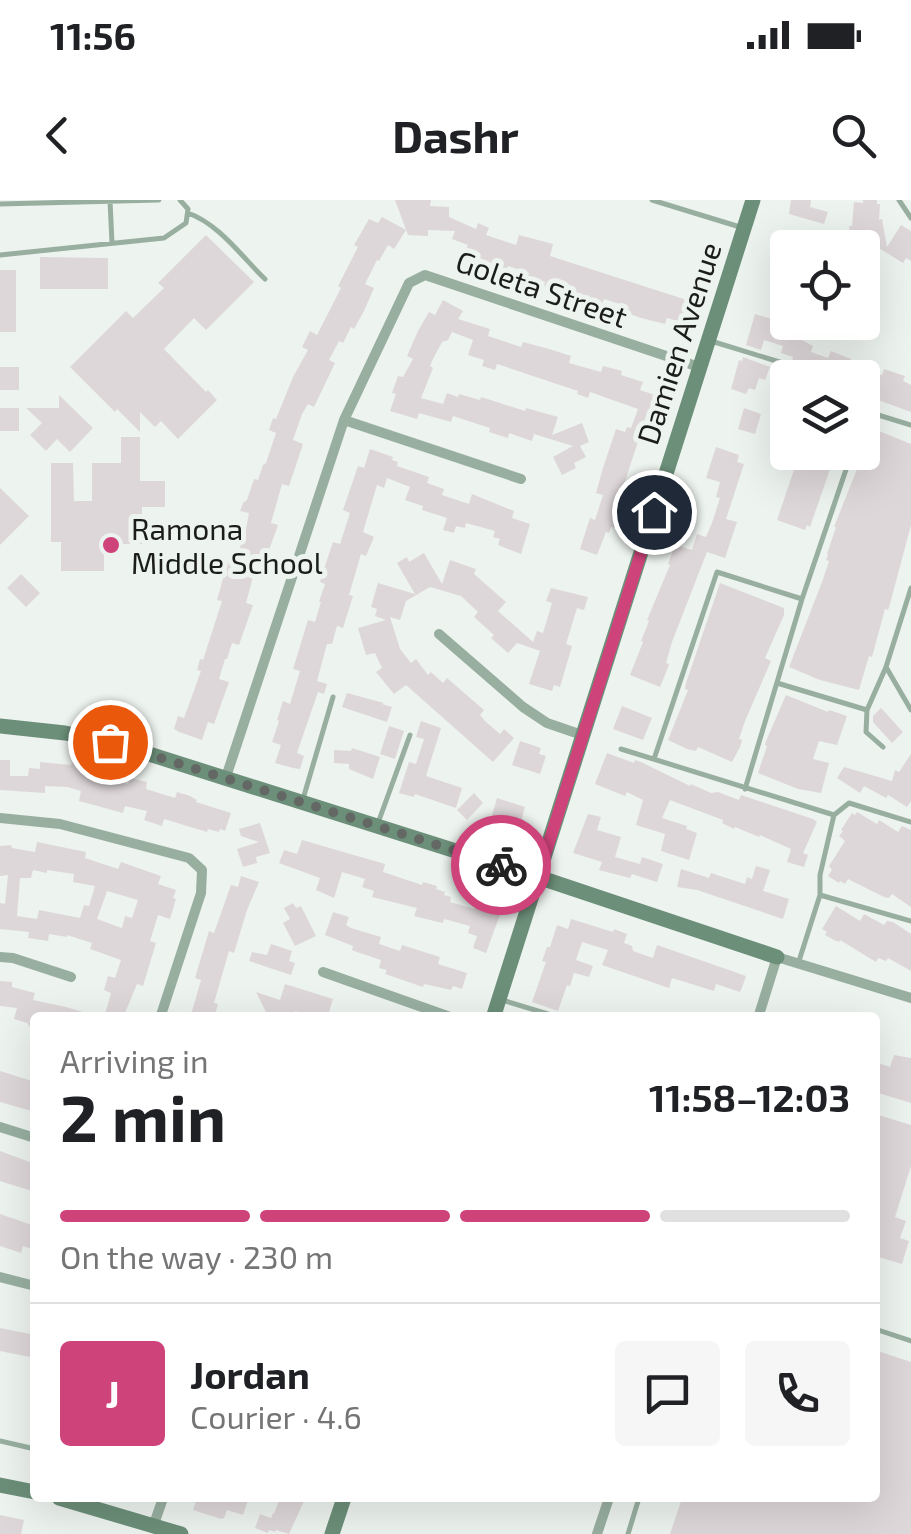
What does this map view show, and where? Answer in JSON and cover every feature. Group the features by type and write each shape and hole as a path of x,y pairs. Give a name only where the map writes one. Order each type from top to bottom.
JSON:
{"street":[{"name":"Damien Avenue","path":"495,1012 752,200"},
{"name":"Goleta Street","path":"344,420 408,283 424,275 700,368"},
{"path":"226,777 344,420 522,479"},
{"path":"439,634 522,707 547,723 582,735"},
{"path":"0,726 110,742 911,998"},
{"path":"0,818 60,824 189,858 202,870 201,894 162,1012"},
{"path":"0,957 71,977"},
{"path":"760,1012 776,957"},
{"path":"323,972 436,1012"},
{"path":"0,1127 30,1136"},
{"path":"0,1277 30,1285"},
{"path":"0,1485 30,1491"},
{"path":"74,1502 181,1534"},
{"path":"154,1524 162,1502"},
{"path":"332,1534 343,1502"},
{"path":"597,1534 609,1502"}],"lane":[{"path":"0,204 159,200"},
{"path":"0,255 164,238 186,223 188,208 180,200"},
{"path":"652,200 744,228"},
{"path":"899,200 911,218"},
{"path":"110,201 112,244"},
{"path":"187,213 212,226 265,279"},
{"path":"708,340 773,360"},
{"path":"880,416 911,425"},
{"path":"745,789 846,470"},
{"path":"654,759 718,572 802,600"},
{"path":"883,748 866,732 868,710 911,588"},
{"path":"901,622 911,626"},
{"path":"886,667 911,710"},
{"path":"776,683 868,710"},
{"path":"302,802 333,697"},
{"path":"377,826 410,735"},
{"path":"621,749 834,815"},
{"path":"798,964 820,896 820,875 834,815 849,804 911,822"},
{"path":"820,896 911,920"},
{"path":"499,1000 540,1012"},
{"path":"880,1332 911,1341"},
{"path":"0,1442 30,1447"},
{"path":"628,1534 638,1502"}],"building":[{"path":"395,200 431,200 430,206 449,207 449,217 476,229 478,223 489,228 486,235 516,245 519,235 553,244 550,256 690,301 684,323 667,318 665,324 641,318 624,312 626,306 604,299 602,304 544,286 545,282 528,276 529,273 508,266 506,273 486,266 487,261 465,252 468,245 452,239 455,231 428,230 428,236 408,235"},
{"path":"791,200 811,200 810,207 828,212 824,224 789,214"},
{"path":"877,200 880,204 879,220 882,219 887,247 901,225 911,231 911,261 906,258 903,263 880,249 880,230 850,230 854,202"},
{"path":"382,217 406,230 394,249 388,245 377,260 365,284 374,288 364,311 329,360 335,363 314,407 308,404 302,414 293,440 303,444 289,486 282,484 271,523 278,525 264,564 257,562 246,603 253,605 239,645 232,643 225,659 219,679 229,682 214,724 208,722 202,740 179,732 174,729 178,716 184,718 201,671 197,670 222,601 217,600 228,561 235,563 246,529 249,513 240,511 266,463 276,433 269,430 273,418 276,419 308,350 302,347 310,331 317,335 341,288 338,286 358,247 354,245 369,219 378,223"},
{"path":"206,235 254,282 206,330 194,318 164,349 217,400 178,439 161,421 155,427 140,412 140,432 70,367 126,311 133,318 164,288 158,283"},
{"path":"40,257 108,258 108,289 40,289"},
{"path":"0,270 16,270 16,332 0,332"},
{"path":"443,300 463,311 458,319 490,329 488,336 571,356 569,363 601,372 603,366 622,371 621,375 643,382 640,390 658,396 652,413 646,417 614,515 618,517 615,528 606,532 597,555 580,549 603,495 596,493 616,429 625,432 627,427 631,428 638,409 590,392 588,398 577,394 578,391 497,364 495,370 482,366 484,360 468,355 473,340 452,332 432,361 421,398 443,404 447,393 480,400 481,397 558,417 552,435 582,423 589,442 580,446 586,457 562,475 553,457 573,446 534,434 532,441 509,433 508,438 453,416 451,422 419,413 417,419 390,411 398,376 403,377 413,359 407,356 418,331 429,312 435,315"},
{"path":"755,314 770,318 770,340 802,340 813,346 811,352 828,358 831,351 851,359 792,360 781,353 783,346 764,340 761,350 746,345"},
{"path":"743,357 770,367 765,380 759,378 755,390 749,388 746,394 731,389 739,360"},
{"path":"0,367 19,367 19,390 0,390"},
{"path":"884,369 905,376 903,381 911,385 911,412 880,401 880,374"},
{"path":"59,395 93,428 70,452 57,439 46,451 30,435 42,423 26,408 59,408"},
{"path":"0,408 19,408 19,431 0,431"},
{"path":"744,408 761,414 755,434 738,429"},
{"path":"880,431 911,444 911,525 890,604 885,609 859,690 789,667 829,561 826,560 834,527 857,470 880,470"},
{"path":"121,437 140,437 140,481 165,481 165,507 142,507 142,544 104,544 104,571 61,571 61,542 51,542 51,463 73,463 74,501 92,501 92,463 121,463"},
{"path":"716,447 739,455 737,462 744,464 726,519 737,522 725,558 707,552 672,642 660,687 630,675 675,545 692,550 697,534 706,537 712,523 720,498 716,497 720,482 706,478"},
{"path":"370,449 393,457 397,466 429,477 427,483 444,489 442,495 469,504 472,494 514,511 512,518 530,524 521,554 498,545 500,539 493,537 495,531 466,523 465,528 456,526 454,533 443,530 447,518 405,500 410,487 387,478 384,488 377,485 363,532 374,537 366,556 361,554 343,628 337,626 332,644 327,644 317,681 327,684 324,694 318,692 297,753 304,756 300,769 293,768 275,763 281,745 272,742 277,720 283,701 290,704 300,671 293,669 308,620 315,622 326,563 333,542 340,544 350,513 343,510 358,466 364,468"},
{"path":"794,470 830,470 810,527 807,525 805,530 777,520"},
{"path":"0,488 29,516 0,545"},
{"path":"424,553 442,584 450,560 476,569 474,574 506,602 498,611 533,642 537,631 543,633 552,603 546,601 551,588 588,597 584,610 577,608 566,644 572,646 560,687 554,685 552,691 529,684 540,651 517,643 508,653 491,638 494,635 474,617 478,612 461,596 430,587 406,601 400,620 390,617 400,649 411,663 416,659 428,675 431,672 443,683 447,678 484,710 480,715 485,721 500,734 504,729 514,738 493,762 406,685 394,694 376,672 382,668 375,653 366,655 358,628 386,620 375,616 377,609 371,607 378,583 415,594 397,563 407,557 409,562"},
{"path":"21,574 40,593 26,607 7,588"},
{"path":"720,583 784,608 765,658 771,661 732,762 698,747 696,751 687,749 668,740 688,690 686,683"},
{"path":"347,693 392,707 387,722 342,707"},
{"path":"786,695 847,716 837,745 819,741 813,759 829,763 821,793 798,789 758,773 766,741"},
{"path":"622,706 652,718 643,740 613,729"},
{"path":"881,708 903,732 892,743 873,722"},
{"path":"421,721 441,728 426,776 462,788 456,808 415,794 414,797 399,793 409,762 416,764 424,739 416,737"},
{"path":"389,726 404,731 395,759 380,754"},
{"path":"520,741 541,748 539,754 546,756 540,774 512,765"},
{"path":"352,748 380,757 373,779 349,769 349,764 334,763 334,750"},
{"path":"607,753 641,762 711,793 739,800 741,795 813,819 817,822 803,853 808,855 804,867 787,862 791,849 670,800 662,818 697,833 689,860 661,851 665,834 636,825 643,800 595,784"},
{"path":"911,754 911,801 907,807 864,786 860,793 837,778 844,767 892,781 895,770 899,772"},
{"path":"0,760 10,760 10,776 28,776 29,768 40,769 40,762 72,762 86,766 84,773 128,784 130,778 147,782 146,789 175,798 177,792 231,813 225,831 207,832 164,819 162,826 144,820 147,811 125,806 123,813 79,801 81,791 67,787 45,786 45,793 0,790"},
{"path":"474,793 483,803 467,820 457,810"},
{"path":"497,798 525,807 520,825 513,823 511,828 490,822"},
{"path":"852,813 898,832 902,826 911,830 911,907 892,894 884,897 848,879 845,884 828,876 832,870 829,866 845,841 839,836 841,830"},
{"path":"588,814 601,817 597,830 621,837 615,857 640,864 642,857 663,864 657,882 599,870 602,862 573,853"},
{"path":"260,823 270,853 243,867 237,849 259,842 241,836 239,829"},
{"path":"302,840 385,864 383,872 437,886 451,897 450,902 475,909 477,904 501,912 486,953 473,948 477,936 468,933 470,926 414,916 417,908 372,897 374,891 362,887 365,879 342,872 334,898 316,890 320,878 279,863 284,850 297,854"},
{"path":"37,842 86,852 85,858 118,869 121,862 161,876 158,884 176,890 170,919 158,915 150,941 156,943 143,986 137,984 125,1012 106,1012 111,993 104,990 108,976 115,978 121,960 90,949 92,943 67,935 49,934 48,941 28,938 29,932 0,929 0,903 5,904 8,875 0,876 0,846 35,852","holes":["33,870 74,874 73,882 95,886 89,906 84,905 80,918 39,910 37,919 17,916 20,878 31,878","107,891 138,900 132,918 125,916 122,928 97,919"]},
{"path":"756,866 770,870 763,891 789,899 783,919 677,887 681,869 745,884 747,877 752,879"},
{"path":"241,876 259,882 234,953 229,951 214,1003 218,1004 216,1012 192,1012 201,980 195,978 209,931 214,933 231,885 238,887"},
{"path":"293,903 296,908 301,906 316,936 295,946 283,923 290,919 284,908"},
{"path":"836,906 860,921 864,914 884,925 893,922 911,934 911,971 888,958 878,958 876,962 825,935 827,932 822,929"},
{"path":"333,912 349,917 346,925 351,928 381,937 379,944 400,951 402,945 440,957 438,964 467,973 462,989 424,984 423,987 385,974 387,970 379,968 381,960 325,935"},
{"path":"571,919 627,934 624,943 653,958 657,945 746,976 743,985 740,992 716,984 714,991 672,978 669,988 602,965 608,950 582,942 576,960 593,966 589,977 574,973 558,1011 532,1002 546,962 542,961 557,925 568,929"},
{"path":"271,944 292,951 289,961 295,963 291,975 249,961 252,952 267,955"},
{"path":"0,981 35,993 33,1000 83,1012 30,1012 30,1028 14,1019 17,1008 0,1006"},
{"path":"285,984 333,999 329,1012 266,1012 256,992 280,1000"},
{"path":"894,1055 911,1058 911,1103 880,1094 880,1064 890,1067"},
{"path":"0,1071 30,1080 30,1111 0,1102"},
{"path":"880,1116 911,1125 911,1166 895,1217 906,1221 900,1238 909,1241 902,1264 880,1257"},
{"path":"0,1151 30,1162 30,1190 0,1181"},
{"path":"0,1214 30,1224 30,1248 23,1246 21,1253 0,1246"},
{"path":"0,1328 30,1334 30,1357 0,1351"},
{"path":"880,1352 911,1362 911,1534 670,1534 681,1502 880,1502"},
{"path":"196,1502 247,1502 243,1515 227,1510 221,1519 193,1510"},
{"path":"278,1502 304,1502 289,1534 255,1528 260,1514 271,1518"},
{"path":"0,1515 24,1520 21,1534 0,1534"}],"way so far":[{"path":"110,742 501,865"}],"place":[{"name":"Ramona Middle School","path":"111,545"}],"route":[{"path":"501,865 538,877 654,512"}]}
